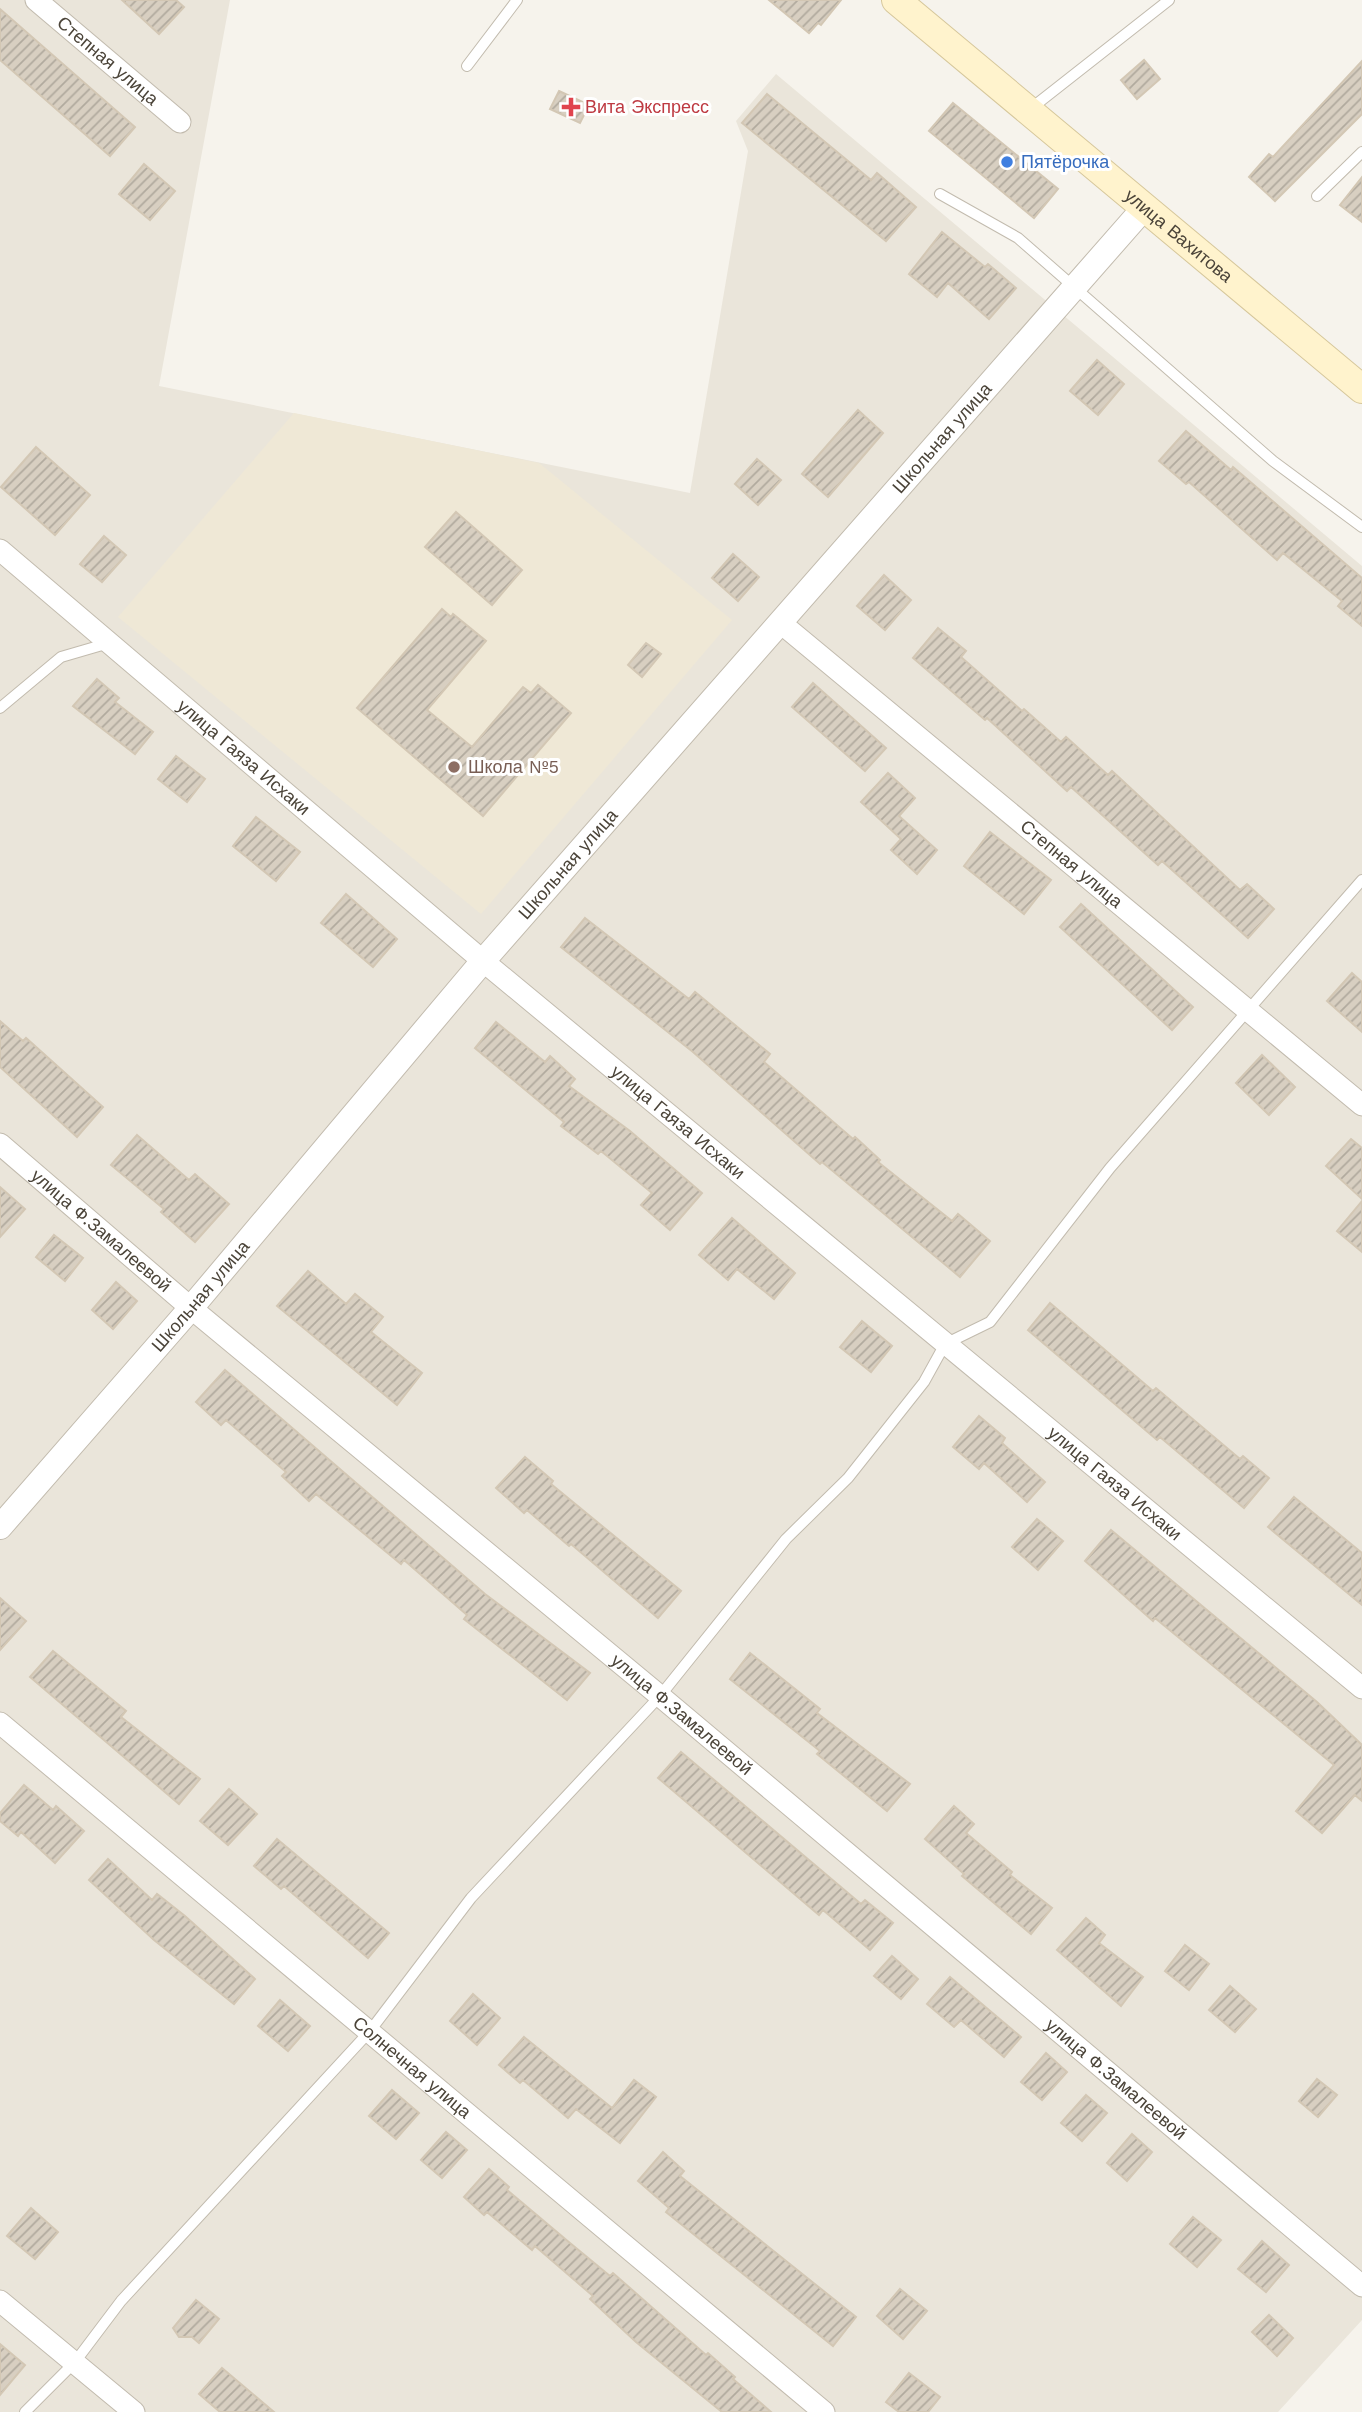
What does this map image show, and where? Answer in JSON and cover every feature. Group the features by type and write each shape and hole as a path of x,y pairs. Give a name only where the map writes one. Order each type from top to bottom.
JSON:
{"main road":[{"name":"улица Вахитова","path":"896,0 1362,389"}],"street":[{"name":"Степная улица","path":"36,0 180,122"},
{"name":"Школьная улица","path":"0,1527 191,1308 483,961 782,624 1144,208"},
{"name":"улица Гаяза Исхаки","path":"0,550 483,961 1362,1688"},
{"name":"Степная улица","path":"782,624 1362,1105"},
{"name":"улица Ф.Замалеевой","path":"0,1144 191,1308 660,1696 1362,2286"},
{"name":"Солнечная улица","path":"0,1723 824,2412"},
{"path":"0,2301 134,2412"}],"lane":[{"path":"467,66 517,0"},
{"path":"1029,110 1169,0"},
{"path":"1317,196 1360,156"},
{"path":"940,194 1018,239 1273,461 1362,527"},
{"path":"0,708 61,657 109,643"},
{"path":"25,2412 75,2362 121,2301 370,2031 471,1898 660,1696 786,1539 848,1478 924,1382 945,1344 990,1322 1110,1168 1362,880"}],"shaded area":[{"path":"0,0 230,0 159,386 690,493 748,151 736,121 776,74 1362,566 1362,2320 1278,2412 0,2412"},
{"name":"Школа №5","path":"294,413 539,463 732,620 481,914 118,617"}],"building":[{"path":"122,0 176,0 184,7 159,34"},
{"path":"769,0 841,0 821,25 818,23 809,33"},
{"path":"0,9 135,127 110,156 0,60"},
{"path":"1144,60 1160,79 1137,99 1121,80"},
{"path":"1362,61 1362,114 1275,201 1249,177 1269,154 1273,157"},
{"path":"559,91 589,105 580,123 550,109"},
{"path":"767,94 871,180 877,173 916,207 886,241 742,123"},
{"path":"953,103 1058,189 1034,218 929,131"},
{"path":"144,164 175,191 150,220 119,194"},
{"path":"1362,177 1362,222 1340,205"},
{"path":"942,232 985,267 988,264 1016,288 989,319 948,283 937,297 909,274"},
{"path":"1097,360 1124,384 1098,415 1070,391"},
{"path":"858,410 883,433 828,497 802,474"},
{"path":"1186,431 1231,470 1233,467 1362,578 1362,626 1338,606 1342,601 1283,553 1277,560 1189,482 1186,484 1159,461"},
{"path":"36,447 90,495 55,535 1,487"},
{"path":"757,459 781,480 758,505 735,484"},
{"path":"456,512 522,570 492,605 425,547"},
{"path":"104,536 126,555 102,582 80,564"},
{"path":"733,554 759,577 738,601 712,578"},
{"path":"884,575 911,600 885,630 857,606"},
{"path":"442,609 451,617 453,614 486,641 427,710 472,747 523,687 531,693 538,685 571,713 483,816 357,708"},
{"path":"938,628 966,651 961,657 1022,711 1024,709 1061,742 1066,737 1108,775 1112,771 1240,890 1247,884 1274,909 1248,938 1162,861 1158,865 1071,787 1067,791 987,718 985,720 913,658"},
{"path":"646,643 661,654 642,677 628,665"},
{"path":"97,679 119,698 115,702 153,732 135,754 73,706"},
{"path":"813,683 886,748 865,771 792,707"},
{"path":"176,756 205,779 187,802 158,779"},
{"path":"888,773 915,798 899,816 937,850 917,874 891,850 901,839 861,802"},
{"path":"256,817 300,852 276,881 233,846"},
{"path":"990,832 1051,880 1024,914 964,866"},
{"path":"346,894 397,939 373,967 321,923"},
{"path":"1081,904 1193,1007 1172,1030 1060,927"},
{"path":"585,918 689,999 695,992 770,1054 764,1062 853,1139 855,1137 880,1160 878,1162 952,1221 958,1214 990,1241 960,1277 822,1162 820,1164 693,1052 561,947"},
{"path":"1352,973 1362,982 1362,1032 1327,1001"},
{"path":"0,1021 23,1041 26,1038 103,1107 77,1137 0,1067"},
{"path":"496,1022 545,1062 550,1056 575,1079 569,1086 630,1131 702,1193 670,1230 641,1205 652,1193 601,1151 598,1154 561,1126 564,1122 475,1048"},
{"path":"1262,1055 1295,1087 1269,1115 1236,1083"},
{"path":"137,1135 189,1180 195,1174 229,1204 195,1242 161,1212 164,1209 111,1165"},
{"path":"1351,1139 1362,1148 1362,1199 1326,1166"},
{"path":"0,1187 25,1209 0,1237"},
{"path":"1362,1201 1362,1252 1337,1231"},
{"path":"732,1218 795,1273 774,1299 737,1269 728,1280 699,1255"},
{"path":"54,1235 83,1258 65,1281 36,1257"},
{"path":"308,1271 346,1304 355,1294 383,1317 371,1332 422,1373 397,1405 277,1306"},
{"path":"116,1282 137,1301 113,1329 92,1310"},
{"path":"1050,1303 1153,1391 1156,1388 1240,1459 1243,1456 1269,1478 1244,1508 1160,1437 1157,1440 1028,1330"},
{"path":"862,1321 892,1346 871,1372 840,1347"},
{"path":"225,1370 485,1594 590,1673 567,1700 464,1619 467,1615 404,1560 401,1564 316,1494 309,1501 282,1476 286,1472 226,1420 221,1425 196,1402"},
{"path":"979,1416 1005,1438 1002,1443 1045,1482 1027,1502 984,1463 979,1469 953,1447"},
{"path":"525,1457 553,1481 551,1484 681,1591 658,1618 571,1544 569,1546 527,1510 524,1513 496,1488"},
{"path":"1294,1497 1362,1553 1362,1605 1268,1527"},
{"path":"1037,1519 1063,1541 1038,1570 1012,1547"},
{"path":"1111,1530 1317,1702 1362,1745 1362,1801 1355,1795 1322,1833 1296,1811 1334,1765 1155,1618 1153,1621 1085,1561"},
{"path":"0,1598 26,1621 0,1650"},
{"path":"53,1651 126,1711 121,1717 200,1779 179,1804 30,1677"},
{"path":"750,1653 820,1709 817,1713 910,1784 887,1811 817,1754 820,1751 730,1679"},
{"path":"681,1752 861,1904 865,1900 893,1923 870,1950 823,1910 819,1915 658,1778"},
{"path":"24,1785 53,1810 56,1806 84,1831 55,1863 21,1832 18,1836 0,1821 0,1813"},
{"path":"229,1789 257,1814 228,1845 200,1821"},
{"path":"954,1806 974,1824 966,1833 1012,1872 1010,1875 1052,1908 1031,1934 962,1876 964,1874 925,1839"},
{"path":"277,1839 389,1933 368,1958 284,1886 281,1889 254,1866"},
{"path":"108,1859 152,1900 157,1894 185,1916 255,1979 234,2004 154,1940 89,1880"},
{"path":"1086,1918 1105,1935 1099,1943 1143,1977 1121,2006 1057,1950"},
{"path":"1185,1945 1209,1964 1189,1990 1165,1971"},
{"path":"892,1956 918,1979 901,1999 874,1976"},
{"path":"950,1977 1021,2037 1004,2057 961,2020 954,2027 927,2004"},
{"path":"1230,1986 1256,2009 1235,2032 1209,2010"},
{"path":"473,1994 500,2018 477,2045 450,2021"},
{"path":"280,2000 310,2026 288,2051 258,2026"},
{"path":"524,2037 612,2108 634,2080 656,2097 620,2143 576,2109 568,2118 523,2080 520,2083 499,2065"},
{"path":"1046,2053 1067,2072 1042,2100 1021,2082"},
{"path":"1317,2079 1337,2095 1318,2117 1299,2101"},
{"path":"392,2090 419,2113 396,2139 369,2116"},
{"path":"1086,2095 1107,2113 1082,2141 1061,2123"},
{"path":"446,2132 467,2150 442,2178 421,2160"},
{"path":"1132,2134 1152,2152 1127,2181 1107,2163"},
{"path":"663,2152 684,2171 680,2176 856,2317 833,2346 666,2212 669,2208 638,2181"},
{"path":"489,2169 509,2187 507,2190 610,2276 613,2273 706,2355 708,2353 771,2412 722,2412 636,2342 590,2299 593,2296 535,2246 532,2250 487,2212 484,2215 464,2197"},
{"path":"31,2208 58,2232 35,2259 7,2236"},
{"path":"1193,2217 1221,2240 1197,2267 1170,2244"},
{"path":"1262,2241 1289,2265 1266,2292 1238,2269"},
{"path":"900,2289 927,2311 903,2339 877,2316"},
{"path":"196,2300 219,2319 199,2343 192,2337 179,2337 173,2328"},
{"path":"1269,2315 1293,2338 1277,2356 1252,2332"},
{"path":"0,2344 25,2365 0,2395"},
{"path":"222,2368 274,2412 220,2412 199,2394"},
{"path":"909,2373 940,2397 928,2412 899,2412 886,2402"}],"place":[{"name":"Вита Экспресс","path":"571,107"},
{"name":"Пятёрочка","path":"1007,162"},
{"name":"Школа №5","path":"454,767"}]}
